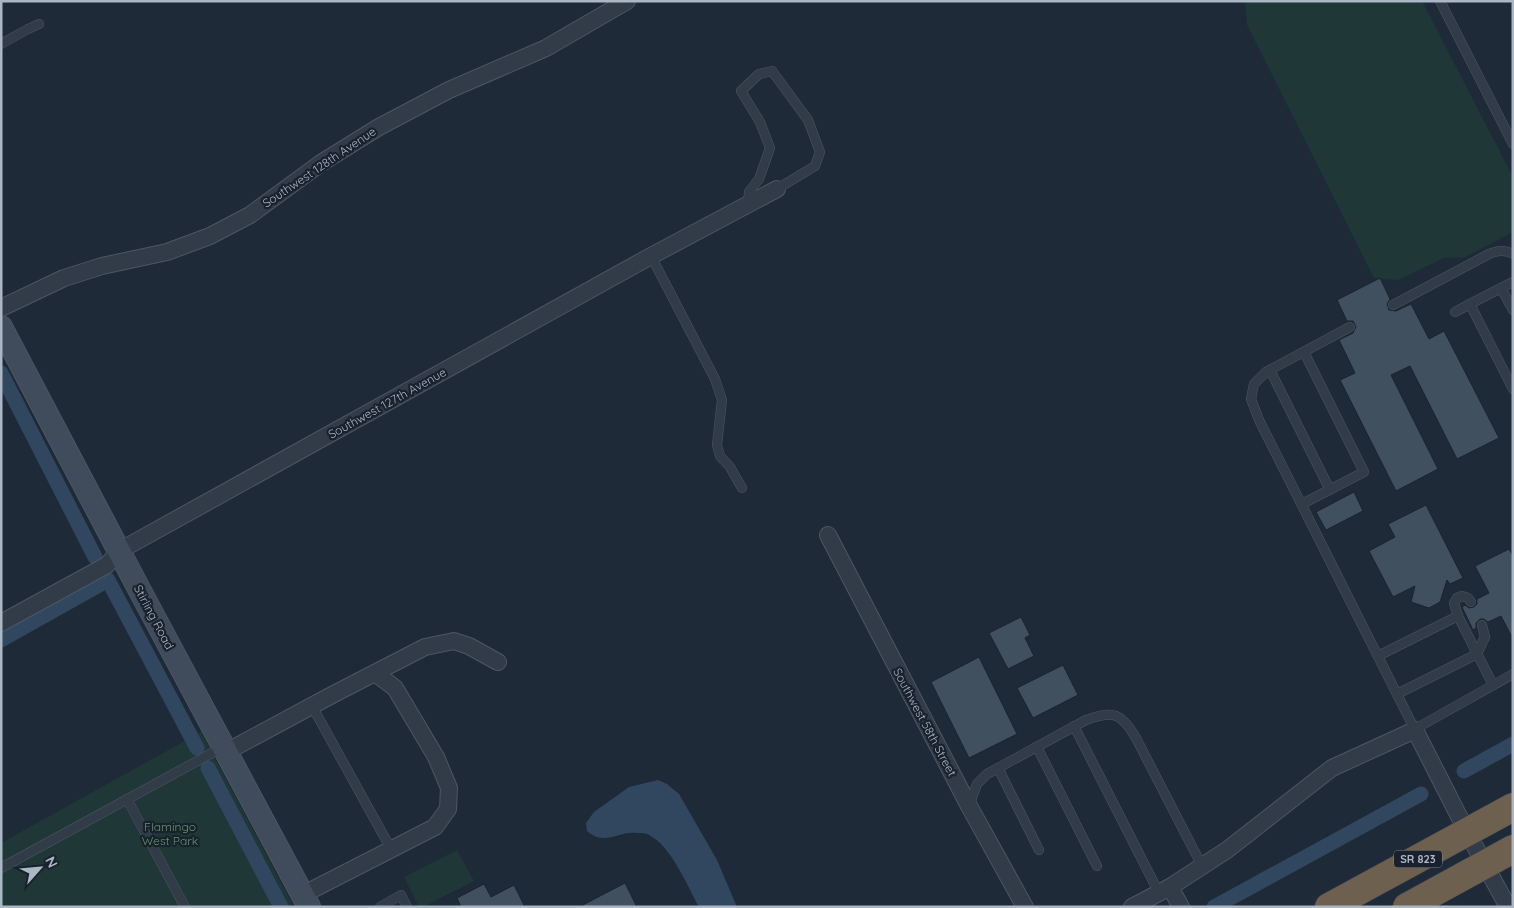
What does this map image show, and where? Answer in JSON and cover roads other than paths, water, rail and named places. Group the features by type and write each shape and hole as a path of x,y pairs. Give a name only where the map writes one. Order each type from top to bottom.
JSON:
{"highway":[{"name":"SR 823","path":"1329,907 1513,807"},
{"name":"SR 823","path":"1407,907 1513,848"}],"street":[{"name":"Southwest 128th Avenue","path":"1,308 64,278 102,266 167,252 210,236 250,214 321,163 379,126 449,90 546,48 627,1"},
{"name":"Southwest 127th Avenue","path":"1,623 107,565 119,551 651,256 777,189"},
{"name":"Stirling Road","path":"1,327 305,901"},
{"name":"Southwest 58th Street","path":"828,535 969,806 1025,907"},
{"path":"225,750 425,647 454,641 469,646 498,662"},
{"path":"305,901 392,849 435,827 448,809 449,788 436,757 395,688 375,673"},
{"path":"1132,907 1164,890 1227,850 1332,768 1415,729 1467,832 1508,907"},
{"path":"1164,890 1181,907"}],"lane":[{"path":"1440,1 1513,144"},
{"path":"1,44 39,24"},
{"path":"748,204 749,192 759,179 770,148 760,122 741,91 759,74 772,71 808,120 820,152 815,166 777,189"},
{"path":"1393,305 1489,254 1504,251 1513,254"},
{"path":"651,256 715,379 722,400 717,445 720,456 730,467 742,488"},
{"path":"1455,312 1513,282"},
{"path":"1502,288 1513,310"},
{"path":"1470,304 1513,390"},
{"path":"1350,327 1270,370 1254,384 1251,400 1259,420 1415,729 1513,674"},
{"path":"1302,504 1364,472 1304,352"},
{"path":"1270,370 1330,490"},
{"path":"1470,602 1468,598 1462,596 1457,598 1454,603 1458,616 1493,686"},
{"path":"1378,656 1458,616"},
{"path":"1397,694 1477,654 1485,637 1482,625"},
{"path":"312,706 392,849"},
{"path":"969,806 977,784 987,774 1074,726 1099,715 1112,714 1128,724 1202,866"},
{"path":"1074,726 1164,890"},
{"path":"1037,747 1097,866"},
{"path":"1,868 127,799 225,750"},
{"path":"998,768 1039,850"},
{"path":"127,799 184,907"},
{"path":"380,907 401,895 407,907"}],"water":[{"path":"658,780 667,784 679,794 717,860 737,907 699,907 684,877 671,857 657,840 648,834 631,833 600,838 587,831 586,823 594,812 629,787"}],"waterway":[{"path":"1,373 95,557"},
{"path":"1,640 108,580 197,748"},
{"path":"1464,771 1513,744"},
{"path":"208,768 281,907"},
{"path":"1214,907 1421,794"}],"park label":[{"name":"Flamingo West Park","path":"170,833"}]}
